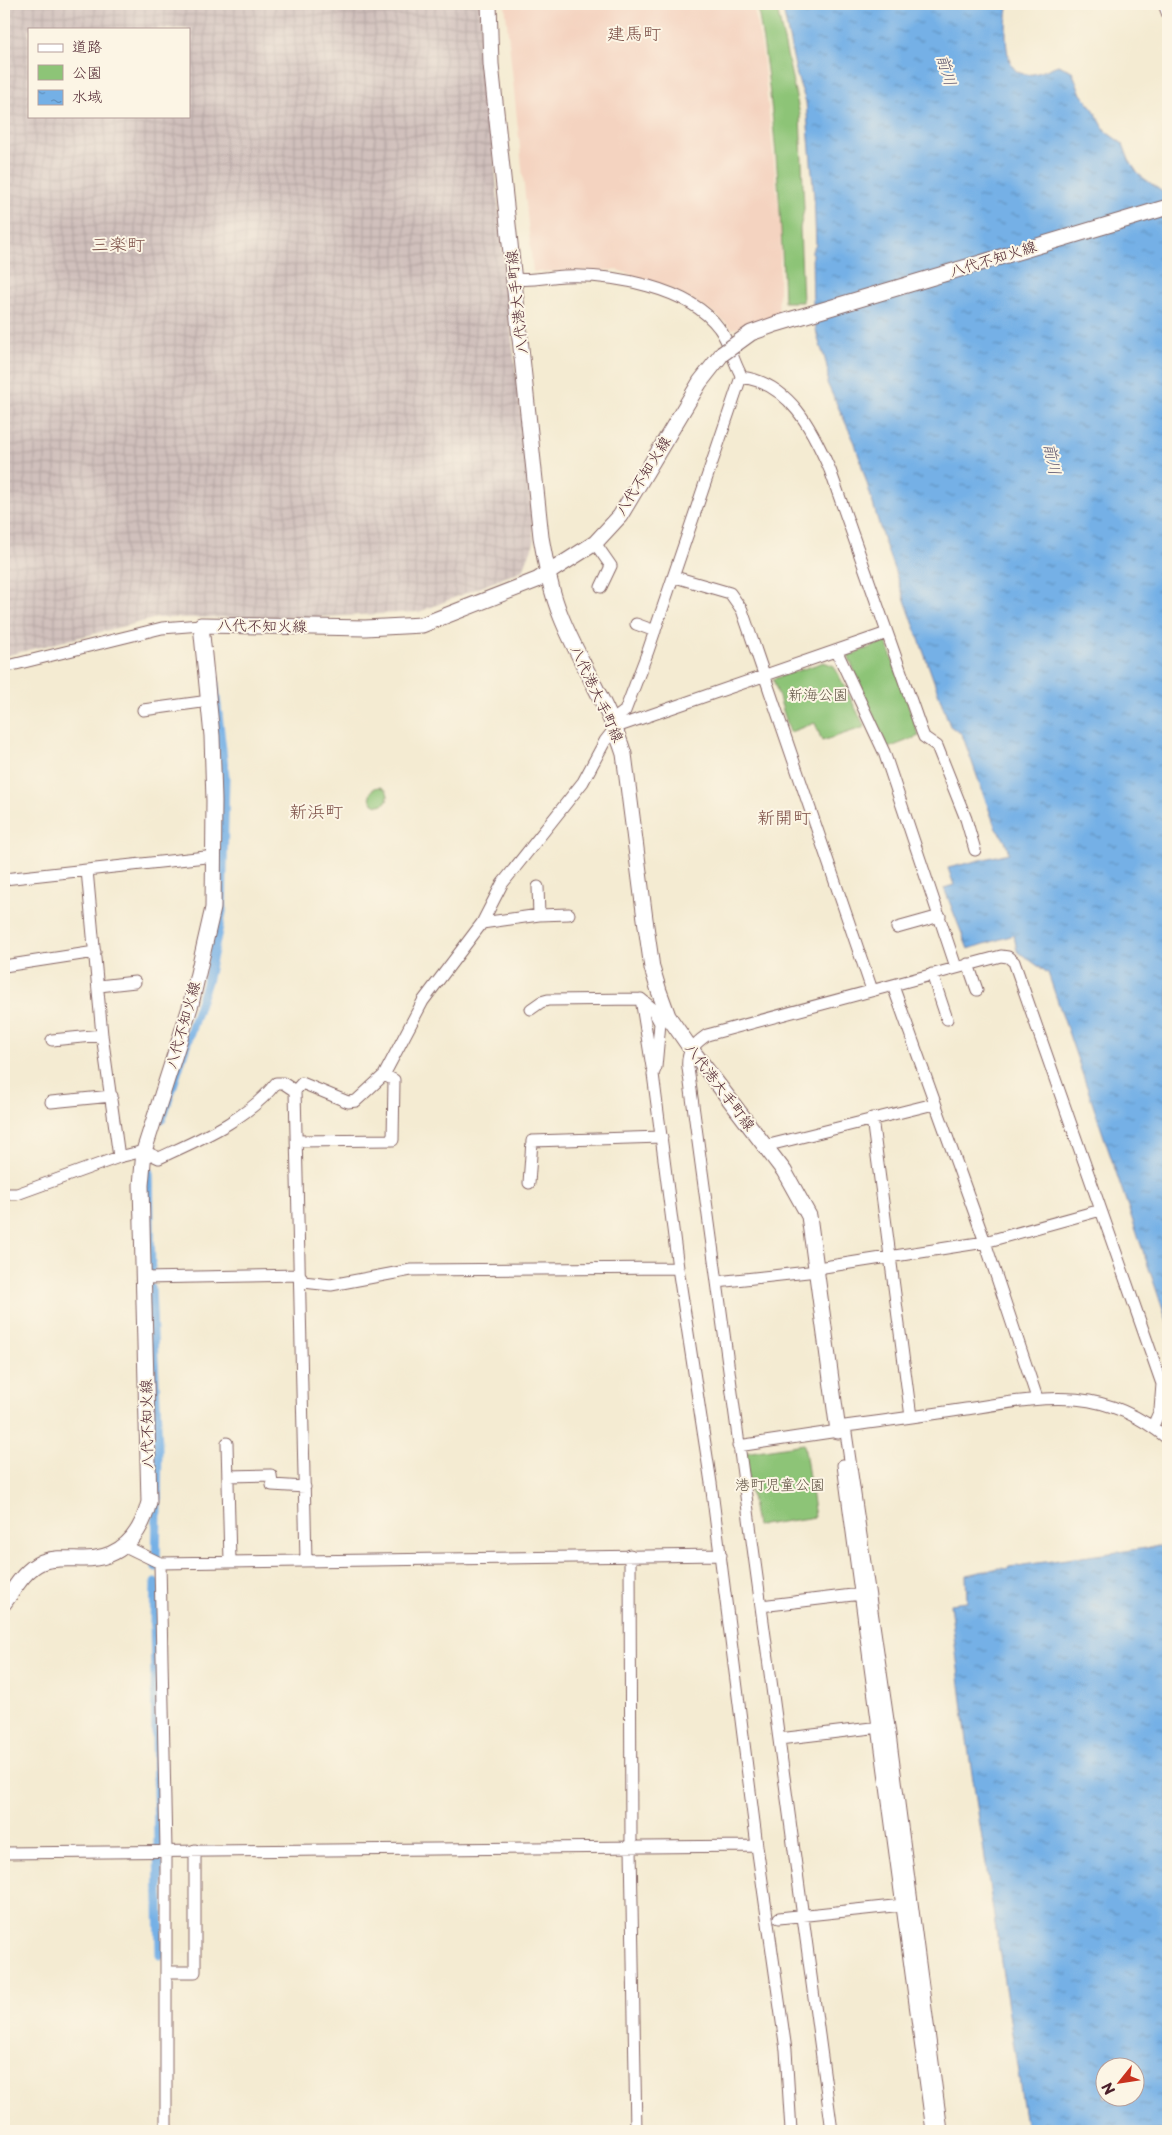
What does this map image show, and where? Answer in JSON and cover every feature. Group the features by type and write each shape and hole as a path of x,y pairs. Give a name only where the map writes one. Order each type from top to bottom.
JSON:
{"main road":[{"name":"八代港大手町線","path":"488,4 492,64 519,280"},
{"name":"八代港大手町線","path":"495,4 541,537 552,571 562,620 632,751 666,987 673,1006 694,1046 769,1144 810,1193 818,1216 821,1269 842,1429"},
{"name":"八代不知火線","path":"4,1603 24,1576 44,1562 56,1558 100,1558 132,1549 148,1502 144,1278 140,1185 144,1151 191,1004 213,908 215,856 209,701 201,625 365,628 422,625 552,571 595,543 620,516 700,382 722,354 751,333 1168,207"},
{"name":"八代港大手町線","path":"618,722 624,754 652,968 664,1020 694,1046"}],"street":[{"path":"1164,4 1168,16"},
{"path":"306,1560 295,1091 302,1083 348,1102 356,1101 384,1076 423,1001 482,923 502,884 583,782 605,741 625,711 675,577 741,377 719,328 704,312 679,296 628,282 596,276 564,276 519,280"},
{"path":"741,377 751,378 778,392 800,411 814,434 830,470 922,732 924,737 937,746 966,819 975,850"},
{"path":"595,543 611,566 600,587"},
{"path":"675,577 730,593 736,600 764,675 872,990"},
{"path":"636,624 655,631"},
{"path":"4,667 162,628 201,625"},
{"path":"618,722 837,652 887,633"},
{"path":"837,652 884,752 956,967"},
{"path":"144,710 209,701"},
{"path":"4,879 215,856"},
{"path":"87,870 102,1035 119,1157"},
{"path":"538,887 539,915"},
{"path":"482,923 539,915 568,914"},
{"path":"897,928 940,916"},
{"path":"4,966 95,952"},
{"path":"832,2131 688,1068 687,1058 694,1046 707,1035 893,986 956,967 1001,956 1008,957 1014,962 1162,1384 1160,1410 1152,1426"},
{"path":"968,964 978,990"},
{"path":"932,974 947,1019"},
{"path":"99,986 135,982"},
{"path":"893,986 985,1242 1037,1398"},
{"path":"641,999 662,1137 678,1268 721,1555 757,1846 786,2050 791,2131"},
{"path":"531,1009 541,1002 548,1000 641,999 664,1020 656,1067 653,1074"},
{"path":"52,1040 102,1035"},
{"path":"297,1141 393,1140 394,1080 384,1076"},
{"path":"4,1194 17,1194 119,1157 144,1151 159,1158 208,1135 230,1122 267,1095 276,1083 282,1083 295,1091"},
{"path":"51,1102 112,1096"},
{"path":"769,1144 934,1104"},
{"path":"872,1118 911,1417"},
{"path":"529,1183 532,1141 662,1137"},
{"path":"717,1282 821,1269 985,1242 1101,1210"},
{"path":"300,1275 304,1282 330,1285 411,1270 678,1268"},
{"path":"144,1278 300,1275"},
{"path":"738,1446 1037,1398 1074,1398 1108,1404 1152,1426 1168,1439"},
{"path":"842,1429 861,1594 932,2131"},
{"path":"842,1429 890,1737 942,2131"},
{"path":"227,1443 230,1562"},
{"path":"228,1476 271,1475 272,1485 305,1487"},
{"path":"132,1549 160,1562 721,1555"},
{"path":"630,1555 630,1848 636,2131"},
{"path":"160,1562 166,1850 166,2131"},
{"path":"761,1606 861,1594"},
{"path":"779,1739 880,1728"},
{"path":"4,1853 757,1846"},
{"path":"166,1972 195,1972 195,1850"},
{"path":"765,1901 779,1918"},
{"path":"779,1918 903,1905"},
{"path":"771,1942 779,1918"}],"shaded area":[{"path":"4,4 480,4 506,286 534,543 523,570 419,612 319,617 157,618 4,656"},
{"path":"505,4 753,4 762,49 781,230 778,320 733,329 713,312 667,287 617,270 533,272"}],"green space":[{"path":"757,4 776,4 800,115 804,209 800,228 803,302 784,302 776,153 768,78"},
{"path":"886,641 919,736 888,748 848,656"},
{"name":"新海公園","path":"824,662 834,666 865,727 822,741 815,723 790,732 773,679"},
{"path":"375,787 383,787 388,792 386,803 375,805 370,800 370,792"},
{"name":"港町児童公園","path":"804,1444 815,1517 756,1526 744,1453"}],"water":[{"name":"前川","path":"782,4 1009,4 1006,20 1006,41 1010,61 1014,69 1020,73 1030,74 1058,65 1072,71 1081,94 1094,110 1106,132 1123,144 1129,160 1138,174 1168,196 1168,1324 1048,973 1017,951 1014,935 968,949 944,888 954,885 948,868 1009,853 1005,840 996,829 962,734 950,726 884,541 855,443 827,383 828,370 818,340 813,303 812,251 816,245 806,102 797,76"},
{"path":"1168,1545 1168,2131 1027,2131 967,1741 950,1604 967,1602 966,1575 999,1568 1008,1569 1009,1567"}],"waterway":[{"path":"162,1119 208,978 222,912 225,777 211,652"},
{"path":"149,1172 151,1274"},
{"path":"151,1288 158,1448 156,1567"},
{"path":"155,1583 160,1955"}],"district":[{"name":"建馬町","path":"634,34"},
{"name":"三楽町","path":"118,245"},
{"name":"新浜町","path":"316,812"},
{"name":"新開町","path":"784,818"}]}
